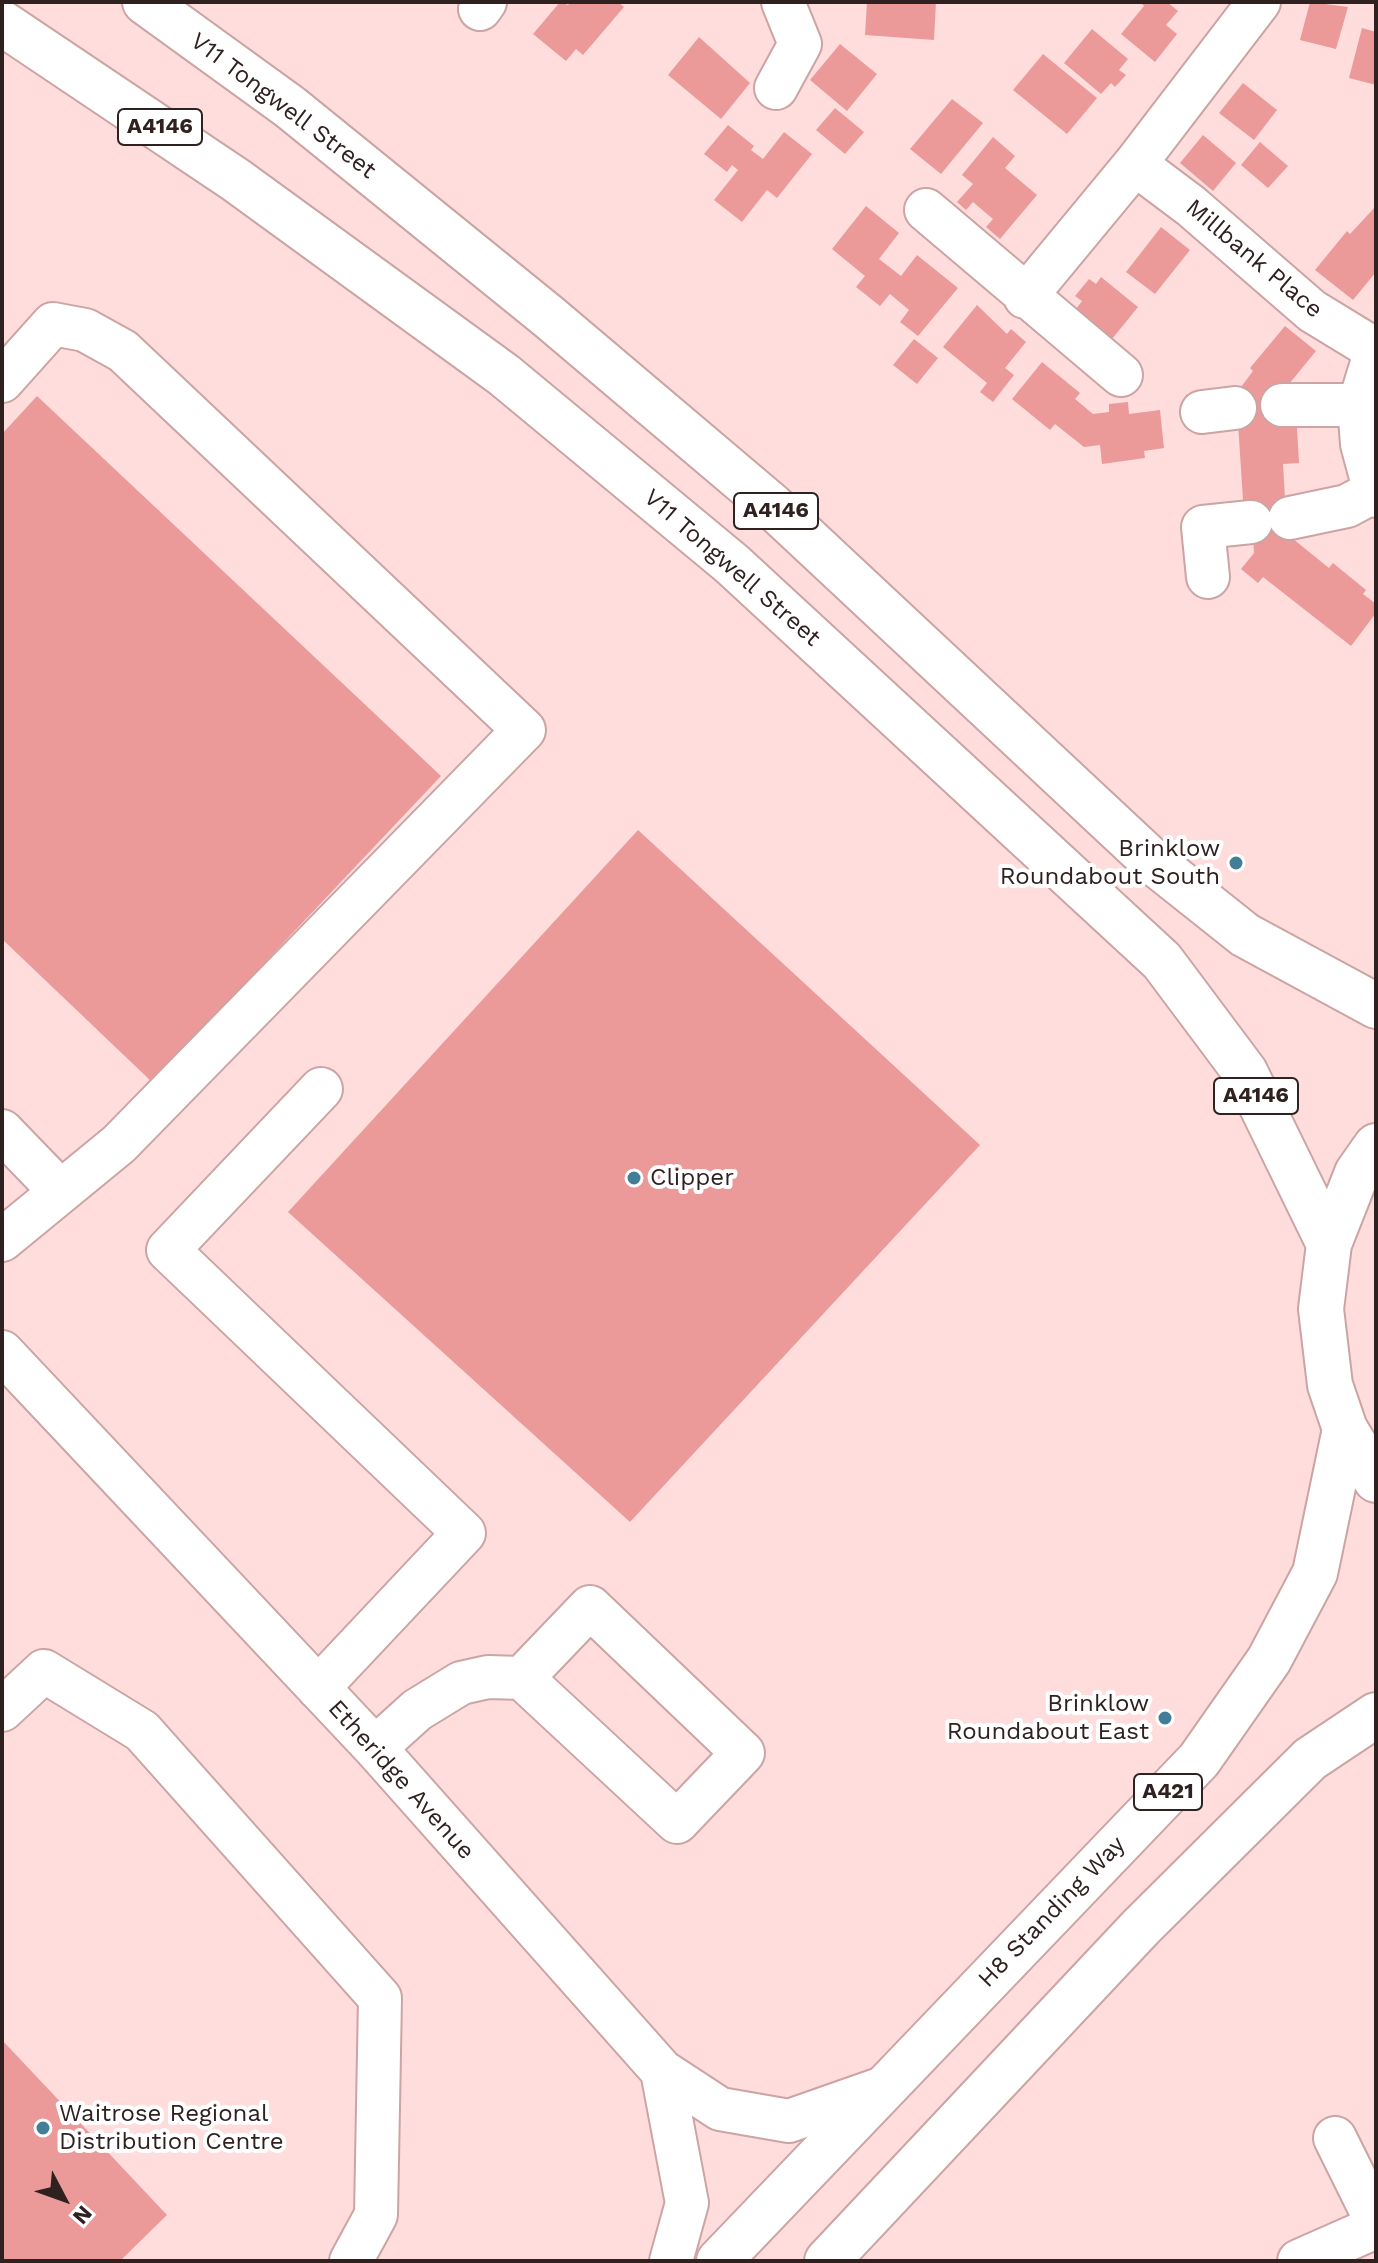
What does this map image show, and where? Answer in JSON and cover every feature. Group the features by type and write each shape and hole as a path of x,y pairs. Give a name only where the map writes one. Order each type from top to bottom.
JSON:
{"highway":[{"name":"V11 Tongwell Street","path":"145,2 290,107 549,317 771,505 1152,861 1245,935 1376,1006"},
{"name":"V11 Tongwell Street","path":"2,23 83,74 236,180 504,375 732,564 1162,961 1245,1072 1329,1244"},
{"path":"1376,1146 1357,1173 1329,1244 1321,1309 1330,1385 1345,1429 1376,1480"},
{"name":"H8 Standing Way","path":"719,2261 1199,1760 1269,1660 1315,1573 1345,1429"},
{"path":"827,2261 1141,1927 1310,1759 1376,1715"}],"street":[{"path":"776,88 800,44 783,2"},
{"path":"1025,297 1135,164 1259,2"},
{"name":"Millbank Place","path":"1135,164 1191,206 1312,311 1376,349 1359,405 1362,444 1375,494"},
{"path":"926,210 1025,297 1121,375"},
{"path":"2,381 53,324 85,330 123,351 524,730 119,1144 2,1240"},
{"path":"1282,405 1359,405"},
{"path":"1208,577 1203,527 1270,520 1347,506 1375,494"},
{"path":"318,1688 464,1533 168,1250 321,1089"},
{"path":"2,1131 60,1191"},
{"name":"Etheridge Avenue","path":"2,1352 375,1748 662,2071 720,2109 789,2121 883,2088"},
{"path":"375,1748 417,1710 461,1683 488,1677 522,1678 677,1822 743,1753 590,1607 522,1678"},
{"path":"2,1710 44,1671 142,1731 380,1998 376,2215 351,2261"},
{"path":"662,2071 687,2203 671,2261"},
{"path":"1299,2261 1376,2224 1335,2138"}],"building":[{"path":"560,2 568,5 571,2 618,2 624,7 583,55 576,49 566,61 533,34"},
{"path":"867,2 936,2 934,40 865,35"},
{"path":"1140,2 1167,2 1178,11 1166,25 1177,34 1155,62 1121,34 1144,6"},
{"path":"1310,2 1348,7 1336,49 1300,40"},
{"path":"1362,28 1376,32 1376,85 1349,78"},
{"path":"1092,29 1128,59 1119,70 1126,75 1115,87 1111,83 1101,94 1064,63"},
{"path":"699,37 750,83 721,119 668,75"},
{"path":"840,44 877,74 847,111 810,80"},
{"path":"1043,54 1097,98 1067,134 1013,90"},
{"path":"1243,83 1277,110 1254,140 1219,113"},
{"path":"952,99 983,123 941,174 910,149"},
{"path":"835,108 864,132 845,154 816,130"},
{"path":"728,125 754,146 751,150 763,159 784,132 812,154 777,198 767,190 742,222 714,200 738,170 732,165 727,172 704,154"},
{"path":"1203,135 1236,163 1213,191 1180,163"},
{"path":"993,137 1015,156 1005,168 1037,195 1000,239 986,227 993,219 973,202 966,210 957,202 973,184 962,175"},
{"path":"1260,142 1288,166 1268,188 1241,165"},
{"path":"866,206 899,233 879,259 901,276 917,255 958,288 918,336 900,322 909,310 890,294 880,306 856,287 865,276 832,249"},
{"path":"1376,206 1376,272 1353,300 1315,270 1347,231 1350,234"},
{"path":"1161,227 1190,250 1155,294 1126,272"},
{"path":"1101,277 1138,307 1112,339 1076,309 1082,301 1075,296 1089,279 1096,284"},
{"path":"977,305 1007,334 1011,329 1026,342 1005,368 1014,375 993,402 980,392 987,383 943,347"},
{"path":"1285,326 1316,351 1280,395 1296,411 1299,463 1283,464 1287,534 1329,568 1333,563 1366,590 1363,594 1376,604 1376,613 1351,646 1263,577 1258,583 1241,569 1254,553 1252,515 1244,515 1238,423 1243,423 1241,387 1253,371 1250,368"},
{"path":"914,339 938,358 917,384 893,365"},
{"path":"1042,362 1080,393 1075,399 1093,414 1109,412 1109,404 1128,402 1129,414 1160,410 1164,448 1144,451 1145,458 1102,464 1100,445 1084,447 1055,424 1050,430 1012,399"},
{"path":"37,396 441,776 152,1082 2,939 2,434"},
{"name":"Clipper","path":"638,830 980,1145 630,1522 288,1212"},
{"name":"Waitrose Regional Distribution Centre","path":"2,2040 167,2215 120,2261 2,2261"}],"place":[{"name":"Brinklow Roundabout South","path":"1236,863"},
{"name":"Clipper","path":"634,1178"},
{"name":"Brinklow Roundabout East","path":"1165,1718"},
{"name":"Waitrose Regional Distribution Centre","path":"43,2128"}]}
